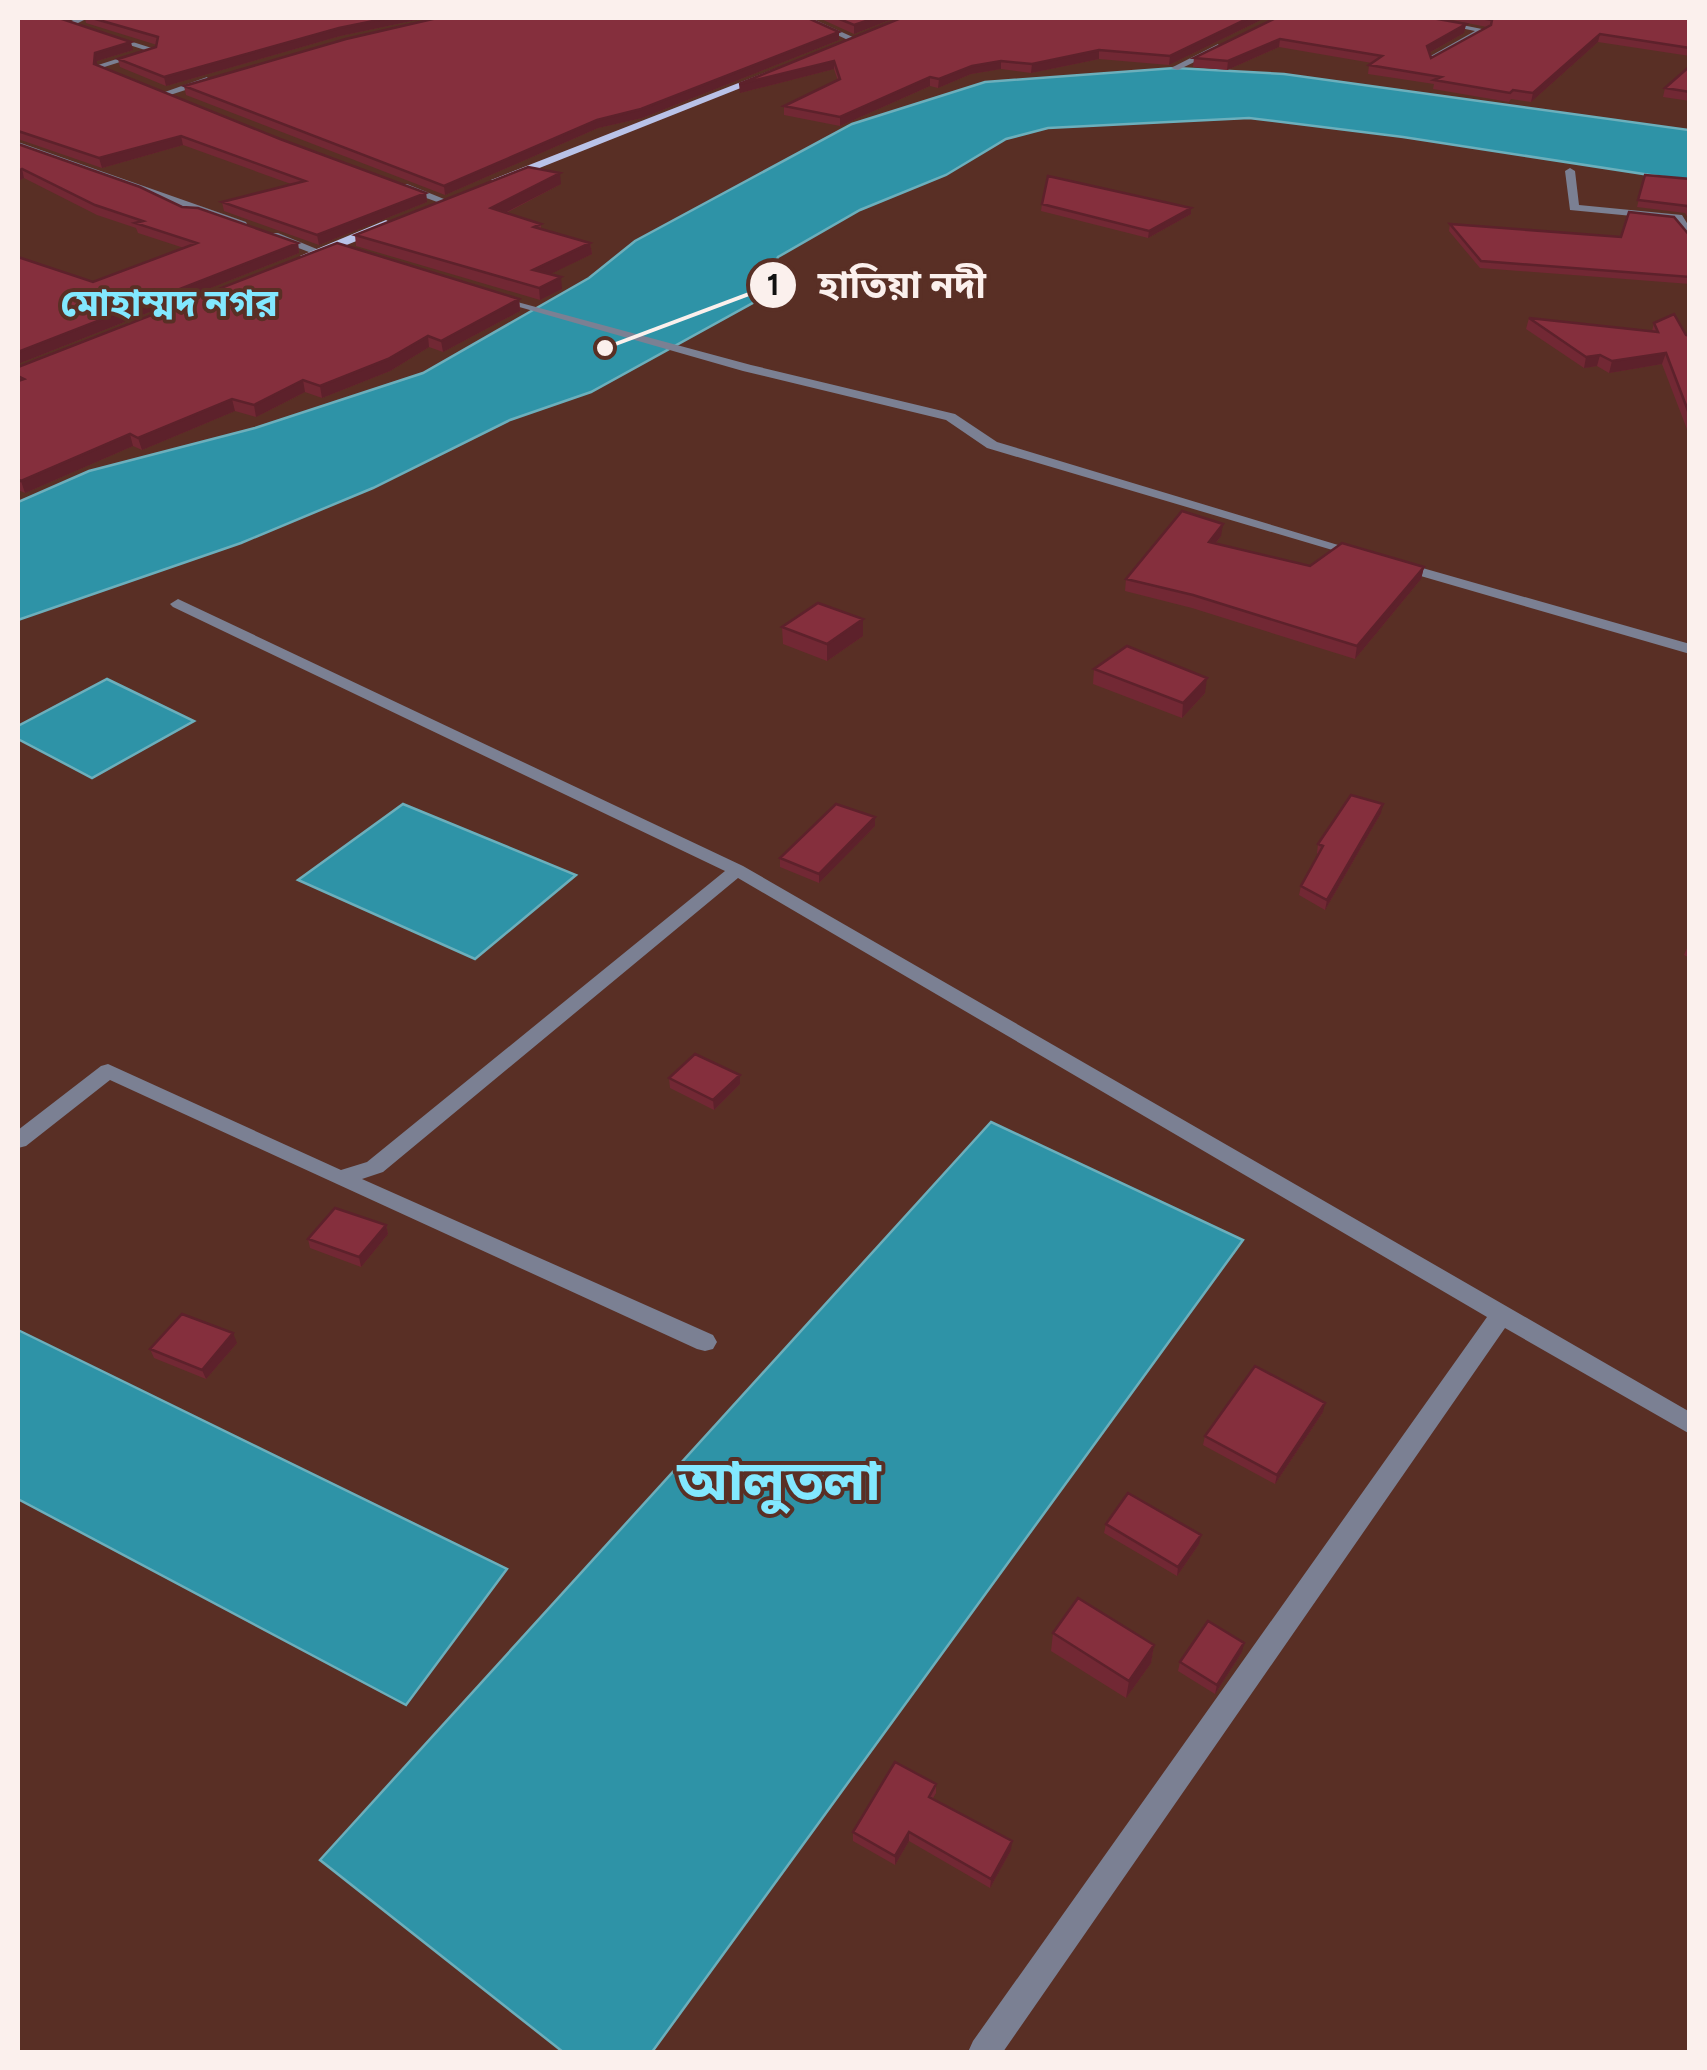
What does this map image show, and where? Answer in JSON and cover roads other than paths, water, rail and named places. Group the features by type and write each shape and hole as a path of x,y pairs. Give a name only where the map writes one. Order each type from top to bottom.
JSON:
{"main road":[{"path":"480,187 912,18"},
{"path":"426,208 462,194"},
{"path":"300,259 408,216"}],"street":[{"path":"84,18 68,24 154,50 100,67 117,74"},
{"path":"805,18 853,38"},
{"path":"1416,18 1483,30 1430,60"},
{"path":"1176,68 1227,43"},
{"path":"166,93 212,78"},
{"path":"150,87 184,100"},
{"path":"20,147 251,227"},
{"path":"1570,171 1574,208 1684,218 1690,240"},
{"path":"391,182 444,201"},
{"path":"268,233 318,252"},
{"path":"335,245 350,251"},
{"path":"484,294 747,368 950,418 992,445 1690,649"},
{"path":"178,604 738,870 1690,1424"},
{"path":"340,1178 376,1168 738,870"},
{"path":"18,1140 108,1070 705,1342"},
{"path":"984,2052 1501,1315"}],"water":[{"path":"1175,68 1284,74 1689,130 1689,181 1403,137 1249,118 1048,128 1006,139 946,175 860,210 778,257 758,300 591,392 510,420 373,488 241,543 18,620 18,502 89,471 255,428 423,373 589,278 635,241 852,124 985,82"},
{"path":"107,679 194,721 92,778 18,739 18,726"},
{"path":"403,804 576,875 475,959 298,880"},
{"path":"991,1122 1243,1240 652,2052 563,2052 320,1860"},
{"path":"18,1330 507,1569 406,1705 18,1499"}],"place":[{"name":"হাতিয়া নদী","path":"605,348"}],"district":[{"name":"মোহাম্মদ নগর","path":"169,303"},
{"name":"আলুতলা","path":"779,1481"}]}
